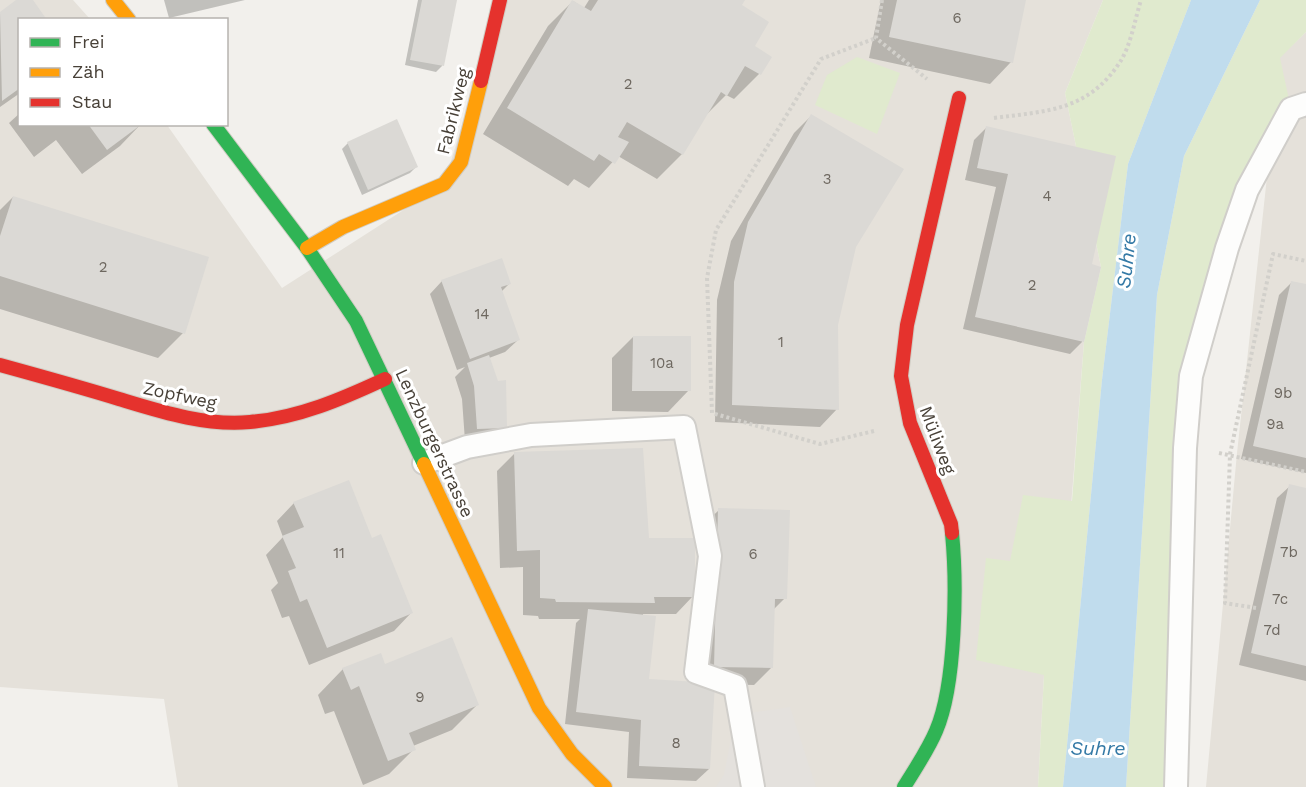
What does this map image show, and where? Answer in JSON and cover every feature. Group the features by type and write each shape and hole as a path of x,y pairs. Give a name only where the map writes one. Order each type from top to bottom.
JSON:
{"street":[{"path":"113,0 127,18"},
{"name":"Fabrikweg","path":"307,249 343,227 444,184 450,177 461,162 500,0"},
{"name":"Müliweg","path":"904,787 936,731 949,684 955,565 951,524 910,423 903,392 902,352 959,98"},
{"name":"Lenzburgerstrasse","path":"215,126 307,249 356,321 424,463 514,662 539,708 572,754 605,787"},
{"name":"Zopfweg","path":"0,366 163,412 213,422 249,423 296,414 328,405 385,379"}],"lane":[{"path":"1176,787 1185,448 1191,376 1227,248 1247,190 1291,109 1306,104"},
{"path":"424,463 467,447 531,435 684,427 710,556 696,672 735,686 753,787"}],"path":[{"path":"876,39 882,0"},
{"path":"955,120 1050,112 1077,102 1099,86 1121,61 1141,0"},
{"path":"876,39 932,83"},
{"path":"876,39 821,59 716,231 706,278 712,413 820,444 910,423"},
{"path":"1256,608 1225,603 1230,454 1273,254 1306,261"},
{"path":"1230,454 1306,472"}],"shaded area":[{"path":"0,0 73,0 89,18 18,18 18,126 168,126 282,288 444,184 500,0 1103,0 1065,93 1101,267 1084,342 1069,532 1044,675 1038,787 178,787 164,699 0,687"},
{"path":"1306,32 1306,787 1206,787 1237,453 1280,57"},
{"path":"790,707 816,787 716,787 724,775 736,715"}],"green space":[{"path":"1103,0 1191,0 1128,164 1102,380 1063,787 1038,787 1044,675 976,660 986,558 1010,561 1023,495 1072,501 1084,342 1101,267 1065,93"},
{"path":"1260,0 1306,0 1306,32 1280,58 1291,109 1247,190 1180,454 1174,787 1126,787 1157,295 1184,156"},
{"path":"857,57 900,73 877,134 815,105 827,75"}],"water":[{"name":"Suhre","path":"1191,0 1260,0 1184,156 1157,295 1126,787 1063,787 1102,380 1128,164"}],"building":[{"path":"16,0 33,0 46,18 18,18 18,89 2,101 0,12"},
{"path":"422,0 457,0 444,66 410,60"},
{"path":"572,0 591,11 598,0 745,0 742,5 769,22 755,46 772,57 761,75 745,66 727,96 721,92 683,155 627,122 618,137 629,142 615,164 599,154 594,161 507,108"},
{"path":"897,0 1026,0 1013,63 889,37"},
{"path":"811,114 904,169 856,247 838,325 839,410 732,405 734,282 748,222"},
{"path":"397,119 418,167 368,190 347,142"},
{"path":"89,126 139,126 107,150"},
{"path":"986,126 1116,156 1092,264 1101,267 1084,342 975,317 1008,174 977,168"},
{"path":"13,196 209,257 185,334 0,276 0,236"},
{"path":"502,258 511,284 501,287 520,340 470,359 441,280"},
{"path":"1291,281 1306,284 1306,458 1253,446"},
{"path":"633,336 691,336 691,391 632,391"},
{"path":"489,355 498,381 506,380 507,428 477,429 474,386 467,363"},
{"path":"643,448 649,538 695,538 695,597 654,597 655,603 556,602 555,599 540,598 540,550 517,551 514,452"},
{"path":"349,480 372,538 381,534 413,613 327,648 307,599 300,602 288,571 296,568 282,536 304,527 293,502"},
{"path":"1289,484 1306,488 1306,666 1251,653"},
{"path":"718,508 790,510 787,599 775,599 773,668 714,667"},
{"path":"588,609 656,616 649,679 715,683 710,769 639,766 641,720 576,712"},
{"path":"452,637 479,705 409,733 416,750 388,761 359,686 351,690 342,668 381,653 385,664"}],"traffic: fast":[{"path":"215,126 307,248 356,321 424,464"},
{"path":"904,787 936,731 948,688 954,606 952,533"}],"traffic: slow":[{"path":"113,0 127,18"},
{"path":"307,248 343,227 444,184 461,162 481,81"},
{"path":"424,464 539,708 572,754 605,787"}],"traffic: jam":[{"path":"481,81 500,0"},
{"path":"952,533 951,524 910,423 901,376 907,325 959,98"},
{"path":"0,365 167,413 200,420 233,423 268,420 302,412 385,379"}]}
